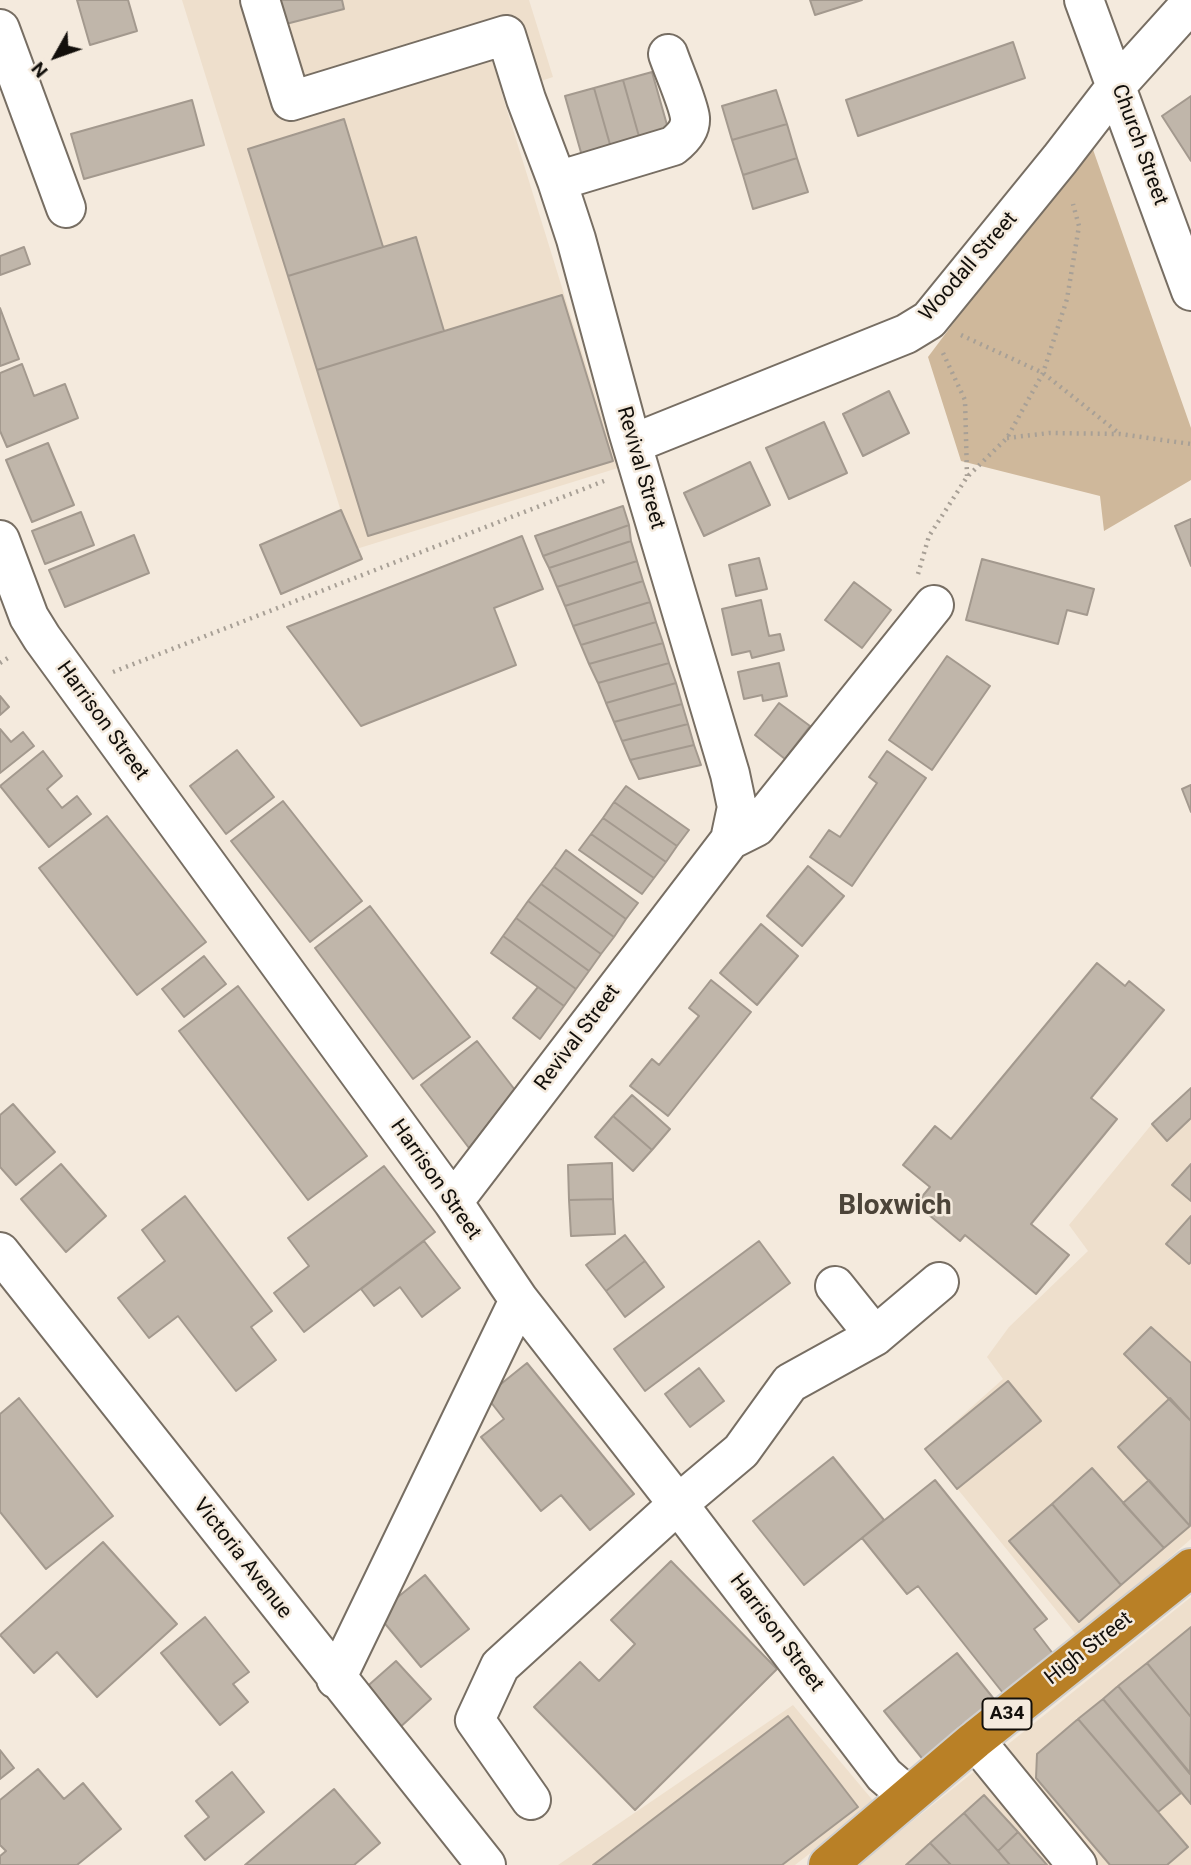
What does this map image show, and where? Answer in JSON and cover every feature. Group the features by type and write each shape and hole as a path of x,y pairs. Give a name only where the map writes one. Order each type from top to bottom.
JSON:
{"highway":[{"name":"High Street","path":"828,1865 895,1785 975,1740 1191,1568"}],"street":[{"name":"Revival Street","path":"260,0 291,101 506,35 576,239 635,456 730,774 737,807 730,840 453,1202"},
{"name":"Church Street","path":"1084,0 1191,291"},
{"name":"Woodall Street","path":"635,456 905,334 929,320 1117,85 1191,3"},
{"path":"0,29 66,208"},
{"path":"557,181 673,146 681,140 688,131 690,119 668,54"},
{"name":"Harrison Street","path":"0,540 29,617 76,686 453,1202 519,1300 895,1785"},
{"name":"Revival Street","path":"730,840 756,827 934,605"},
{"name":"Victoria Avenue","path":"0,1252 483,1864"},
{"path":"531,1800 475,1720 500,1666 678,1504 741,1451 790,1383 875,1336 939,1282"},
{"path":"835,1286 875,1336"},
{"path":"336,1679 519,1300"},
{"path":"975,1740 1077,1865"}],"path":[{"path":"934,605 917,579 929,536 967,477 1007,438 1043,373 1067,299 1079,226 1060,159"},
{"path":"929,320 1043,373 1119,434"},
{"path":"929,320 965,400 967,477"},
{"path":"1007,438 1049,433 1119,434 1191,444"},
{"path":"76,686 635,456"}],"shaded area":[{"path":"182,0 529,0 553,77 502,94 618,468 353,550"},
{"path":"1090,141 1191,428 1191,480 1104,531 1100,496 961,461 928,357"},
{"path":"1191,1088 1191,1539 1078,1637 925,1449 1003,1379 987,1357 1009,1327 1088,1251 1069,1225 1152,1124"},
{"path":"1191,1597 1191,1865 858,1865"},
{"path":"793,1705 875,1803 795,1865 558,1865"}],"building":[{"path":"77,0 128,0 137,31 90,45"},
{"path":"275,0 342,0 344,9 282,25"},
{"path":"810,0 862,0 815,15"},
{"path":"1013,42 1025,78 858,136 846,100"},
{"path":"652,72 669,132 640,140 623,80"},
{"path":"623,80 640,140 611,148 594,88"},
{"path":"594,88 611,148 582,156 565,96"},
{"path":"776,90 787,124 732,140 722,106"},
{"path":"1191,96 1191,161 1162,116"},
{"path":"192,100 204,145 84,179 71,134"},
{"path":"344,119 383,247 288,276 248,149"},
{"path":"787,124 797,158 743,175 732,140"},
{"path":"797,158 808,192 753,209 743,175"},
{"path":"416,237 444,331 317,370 288,276"},
{"path":"24,247 30,264 0,275 0,256"},
{"path":"562,295 613,461 368,536 317,370"},
{"path":"0,308 19,359 0,366"},
{"path":"22,364 34,396 65,384 78,418 7,447 0,431 0,373"},
{"path":"889,391 909,433 863,456 843,414"},
{"path":"824,422 847,473 789,499 766,448"},
{"path":"48,443 74,505 32,522 6,460"},
{"path":"750,462 770,505 704,536 684,493"},
{"path":"623,506 629,525 543,556 535,536"},
{"path":"341,510 362,559 281,594 260,545"},
{"path":"81,512 94,545 45,564 32,531"},
{"path":"1191,519 1191,566 1175,526"},
{"path":"629,525 631,541 549,568 543,556"},
{"path":"134,535 149,573 65,607 49,570"},
{"path":"522,536 543,589 494,608 516,665 361,726 287,627"},
{"path":"631,541 637,561 557,587 549,568"},
{"path":"759,558 767,589 736,596 729,565"},
{"path":"982,559 1094,589 1087,615 1067,610 1058,644 966,620"},
{"path":"637,561 643,581 565,606 557,587"},
{"path":"643,581 650,602 573,626 565,606"},
{"path":"854,582 891,610 862,648 825,620"},
{"path":"761,600 769,636 780,634 784,650 752,658 750,651 732,655 722,609"},
{"path":"650,602 656,622 581,645 573,626"},
{"path":"656,622 663,643 589,664 581,645"},
{"path":"663,643 669,663 598,683 589,664"},
{"path":"947,656 990,686 932,770 889,740"},
{"path":"669,663 676,683 606,703 598,683"},
{"path":"779,663 787,696 763,701 762,695 744,699 738,672"},
{"path":"676,683 682,704 614,722 606,703"},
{"path":"0,696 9,707 0,715"},
{"path":"779,703 810,726 785,759 755,735"},
{"path":"682,704 688,724 622,741 614,722"},
{"path":"688,724 694,745 630,760 622,741"},
{"path":"0,729 11,742 23,732 34,746 0,773"},
{"path":"694,745 701,765 639,779 630,760"},
{"path":"237,750 274,797 226,834 190,786"},
{"path":"43,751 62,776 47,789 62,808 77,796 91,814 49,847 0,786"},
{"path":"887,751 926,778 852,886 810,857 829,830 840,837 877,783 869,777"},
{"path":"1191,785 1191,812 1182,789"},
{"path":"626,786 689,830 677,846 614,802"},
{"path":"283,801 362,901 310,942 231,841"},
{"path":"614,802 677,846 666,862 603,818"},
{"path":"107,816 206,942 137,995 39,868"},
{"path":"603,818 666,862 654,878 591,834"},
{"path":"591,834 654,878 642,894 579,850"},
{"path":"566,850 638,903 626,919 554,867"},
{"path":"808,866 844,896 802,946 767,916"},
{"path":"554,867 626,919 614,937 541,884"},
{"path":"541,884 614,937 601,954 528,901"},
{"path":"528,901 601,954 589,971 516,918"},
{"path":"370,906 470,1037 413,1079 315,948"},
{"path":"516,918 589,971 576,989 503,936"},
{"path":"761,924 798,956 757,1005 720,973"},
{"path":"503,936 576,989 564,1006 491,953"},
{"path":"204,956 226,984 184,1017 162,989"},
{"path":"1097,963 1125,986 1129,981 1164,1010 1091,1098 1117,1119 1031,1224 1069,1255 1036,1294 965,1235 960,1241 916,1204 930,1187 903,1165 935,1126 951,1139"},
{"path":"711,980 751,1012 668,1116 630,1086 652,1059 659,1065 699,1016 689,1008"},
{"path":"238,986 367,1156 308,1200 179,1031"},
{"path":"538,987 564,1006 540,1039 513,1018"},
{"path":"477,1041 515,1090 469,1148 421,1085"},
{"path":"1191,1088 1191,1118 1167,1141 1152,1124"},
{"path":"632,1095 670,1129 652,1150 613,1116"},
{"path":"13,1104 55,1152 16,1185 0,1167 0,1115"},
{"path":"613,1116 652,1150 633,1171 595,1137"},
{"path":"612,1163 613,1199 569,1200 568,1165"},
{"path":"61,1164 106,1216 66,1252 21,1199"},
{"path":"1191,1164 1191,1201 1172,1185"},
{"path":"384,1166 435,1232 304,1332 274,1293 309,1266 288,1238"},
{"path":"185,1196 272,1311 251,1327 276,1360 236,1391 178,1316 149,1338 118,1298 165,1261 142,1230"},
{"path":"613,1199 615,1234 571,1236 569,1200"},
{"path":"1191,1216 1191,1262 1189,1264 1166,1244"},
{"path":"625,1235 645,1261 606,1291 586,1265"},
{"path":"424,1241 460,1288 422,1317 400,1287 374,1306 361,1289"},
{"path":"759,1241 790,1283 645,1391 614,1349"},
{"path":"645,1261 664,1287 625,1317 606,1291"},
{"path":"1151,1327 1191,1363 1191,1421 1124,1354"},
{"path":"527,1363 634,1494 590,1530 561,1495 541,1511 481,1437 504,1419 486,1396"},
{"path":"699,1368 724,1401 690,1427 665,1394"},
{"path":"1008,1381 1041,1421 957,1489 925,1449"},
{"path":"19,1398 113,1516 46,1569 0,1512 0,1414"},
{"path":"1170,1398 1191,1421 1190,1526 1118,1447"},
{"path":"833,1457 884,1520 804,1585 753,1521"},
{"path":"1092,1468 1164,1548 1121,1585 1052,1504"},
{"path":"935,1480 1047,1619 1034,1629 1057,1659 1007,1698 918,1586 907,1594 862,1538"},
{"path":"1149,1480 1190,1526 1164,1548 1123,1503"},
{"path":"1052,1504 1121,1585 1079,1622 1009,1541"},
{"path":"103,1542 177,1624 97,1697 57,1652 34,1673 0,1635"},
{"path":"671,1561 777,1669 635,1810 534,1707 580,1662 599,1681 635,1644 611,1620"},
{"path":"425,1575 469,1629 421,1667 377,1614"},
{"path":"205,1617 249,1672 233,1684 248,1702 220,1725 161,1653"},
{"path":"1191,1627 1191,1717 1147,1663"},
{"path":"957,1653 998,1704 925,1762 884,1711"},
{"path":"396,1661 431,1699 397,1730 362,1691"},
{"path":"1147,1663 1191,1717 1190,1774 1118,1686"},
{"path":"1118,1686 1191,1774 1191,1804 1103,1699"},
{"path":"1103,1699 1181,1793 1158,1812 1078,1719"},
{"path":"788,1716 858,1807 782,1865 593,1865"},
{"path":"1078,1719 1188,1847 1167,1865 1110,1865 1036,1778 1037,1754"},
{"path":"0,1750 14,1768 0,1779"},
{"path":"38,1769 64,1799 83,1783 121,1829 77,1865 0,1865 0,1856 6,1851 0,1845 0,1800"},
{"path":"232,1772 264,1812 205,1860 185,1836 209,1817 196,1801"},
{"path":"334,1789 380,1843 354,1865 245,1865"},
{"path":"984,1795 1018,1832 998,1851 964,1813"},
{"path":"964,1813 1010,1865 951,1865 930,1843"},
{"path":"1018,1832 1047,1865 1010,1865 998,1851"},
{"path":"930,1843 951,1865 906,1865"}],"district":[{"name":"Bloxwich","path":"895,1207"}]}
